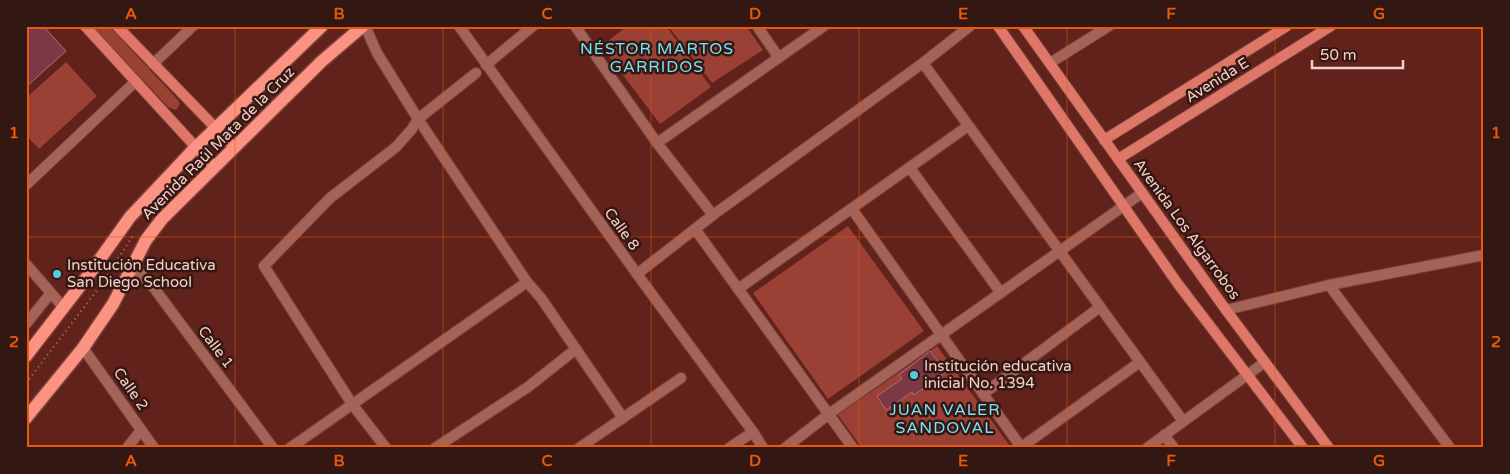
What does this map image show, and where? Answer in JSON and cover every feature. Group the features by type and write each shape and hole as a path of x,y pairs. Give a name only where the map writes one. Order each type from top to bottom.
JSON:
{"main road":[{"name":"Avenida Raúl Mata de la Cruz","path":"26,356 64,308 130,217 195,148 322,26"},
{"name":"Avenida Raúl Mata de la Cruz","path":"26,418 83,348 113,304 146,240 162,219 322,61 364,26"}],"street":[{"path":"85,26 214,167"},
{"path":"117,26 234,147"},
{"path":"153,64 193,26"},
{"path":"364,26 377,53 418,119 527,282 541,298 623,418"},
{"name":"Calle 8","path":"459,26 763,448"},
{"path":"486,64 533,26"},
{"path":"575,26 657,143 713,215"},
{"path":"757,26 779,58"},
{"path":"657,143 824,26"},
{"path":"636,274 713,215 923,63 970,26"},
{"path":"998,26 1178,284 1303,448"},
{"name":"Avenida Los Algarrobos","path":"1023,26 1226,310 1329,448"},
{"path":"1050,63 1109,26"},
{"name":"Avenida E","path":"1104,140 1287,26"},
{"name":"Avenida E","path":"1118,160 1331,26"},
{"path":"923,63 1184,421"},
{"path":"386,448 352,404 264,266 330,198 396,146 412,129 418,119 476,72"},
{"path":"28,180 136,81"},
{"path":"738,289 968,126"},
{"path":"910,168 1001,293"},
{"path":"784,448 829,414 1142,193"},
{"path":"852,209 1021,447 1140,362"},
{"path":"694,229 853,448"},
{"path":"1226,310 1329,285 1484,255"},
{"path":"26,264 64,308"},
{"name":"Calle 1","path":"133,266 154,288 273,448"},
{"path":"290,448 527,282"},
{"path":"1329,285 1450,448"},
{"path":"26,324 50,294"},
{"path":"982,394 1100,307"},
{"name":"Calle 2","path":"83,348 154,448"},
{"path":"435,448 528,387 576,349"},
{"path":"1147,448 1265,362"},
{"path":"579,448 681,378"},
{"path":"127,448 141,430"},
{"path":"729,448 753,432"},
{"path":"1164,435 1174,448"}],"shaded area":[{"path":"92,26 109,26 178,100 180,104 176,110 168,107"},
{"path":"628,26 666,26 711,87 660,124 601,46"},
{"path":"668,26 746,26 763,50 712,83"},
{"path":"66,62 97,96 39,149 26,135 26,98"},
{"path":"848,226 924,331 828,399 753,293"},
{"path":"937,346 1010,446 1007,448 862,448 838,415"}],"building":[{"path":"26,26 43,26 66,51 26,87"},
{"path":"930,351 946,372 914,395 912,392 886,410 877,396 902,379 899,375"}],"place":[{"name":"Institución Educativa San Diego School","path":"57,274"},
{"name":"Institución educativa inicial No. 1394","path":"914,375"}],"district":[{"name":"NÉSTOR MARTOS GARRIDOS","path":"657,58"},
{"name":"JUAN VALER SANDOVAL","path":"945,419"}]}
